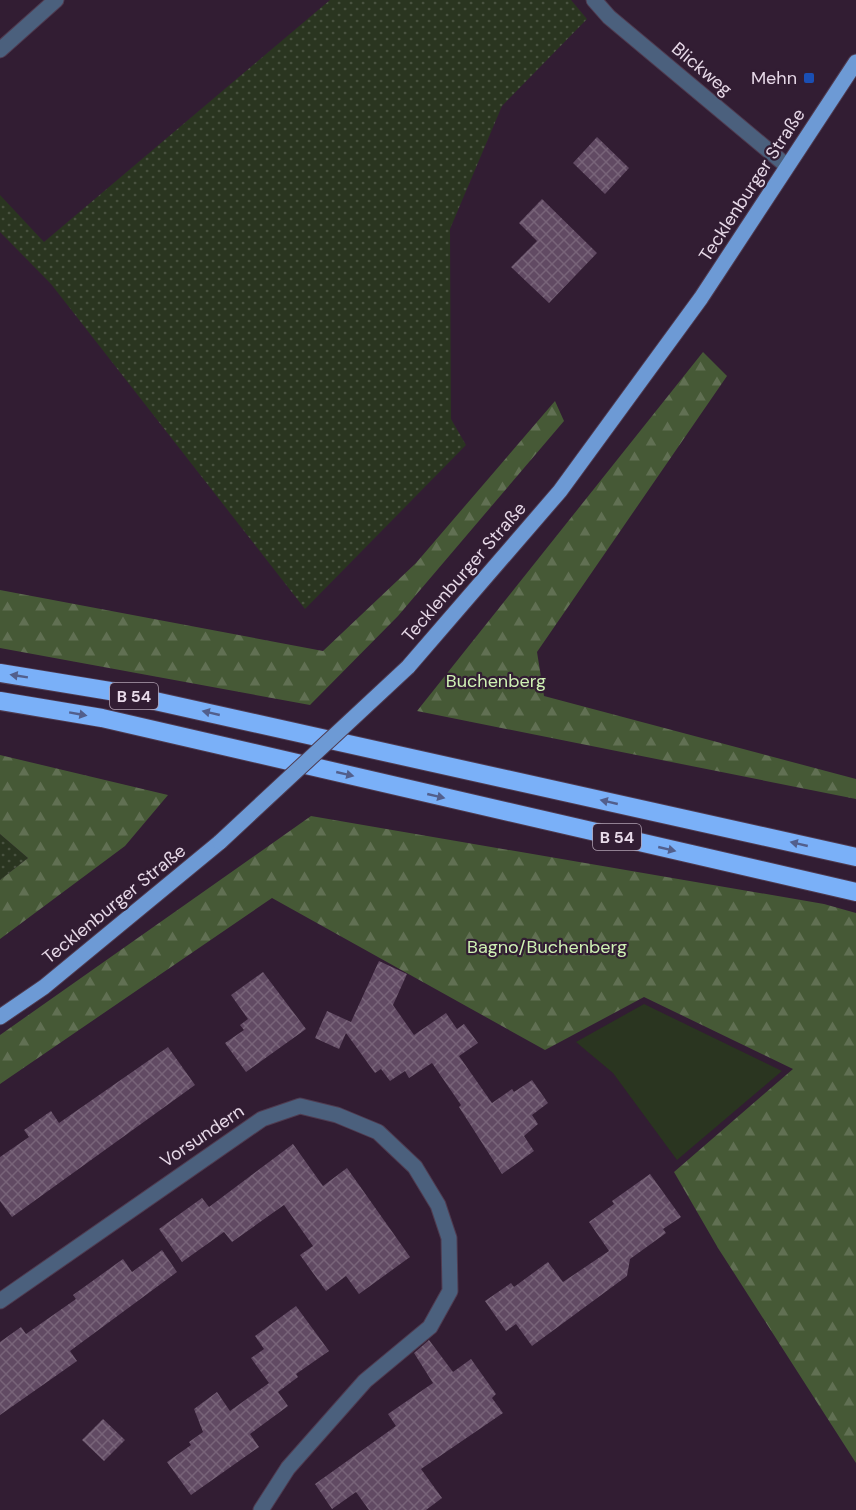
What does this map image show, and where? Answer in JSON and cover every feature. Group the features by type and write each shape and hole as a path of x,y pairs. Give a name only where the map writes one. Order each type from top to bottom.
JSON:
{"highway":[{"name":"B 54","path":"0,673 110,691 856,857"},
{"name":"B 54","path":"0,701 102,718 856,892"}],"main road":[{"name":"Tecklenburger Straße","path":"0,1017 44,987 220,842 408,666 560,491 701,298 856,62"}],"street":[{"path":"0,50 56,0"},
{"name":"Blickweg","path":"594,0 609,17 787,166"},
{"name":"Vorsundern","path":"0,1301 262,1119 300,1106 337,1115 378,1132 415,1167 438,1205 449,1238 450,1291 430,1327 365,1381 288,1468 261,1510"}],"green space":[{"path":"330,0 571,0 587,19 502,106 450,229 451,419 466,445 305,609 51,284 0,232 0,195 44,242"},
{"name":"Buchenberg","path":"703,352 727,376 537,652 544,696 856,779 856,799 417,711"},
{"path":"555,401 564,421 398,616 310,705 0,648 0,590 323,651 416,563"},
{"path":"0,755 168,795 125,846 0,939 0,880 28,858 0,834"},
{"name":"Bagno/Buchenberg","path":"311,816 824,904 856,913 856,1463 718,1248 674,1172 793,1069 644,997 545,1050 272,898 0,1084 0,1035"},
{"path":"0,834 28,858 0,880"},
{"path":"644,1004 782,1071 677,1160 613,1073 576,1042"}],"building":[{"path":"597,137 629,168 605,194 573,163"},
{"path":"542,199 597,253 549,303 511,267 537,241 519,223"},
{"path":"379,961 407,974 393,1005 414,1035 446,1013 457,1029 464,1024 478,1043 459,1056 492,1103 512,1089 514,1092 532,1080 548,1103 532,1115 538,1124 524,1136 534,1151 502,1174 459,1107 461,1105 432,1063 409,1078 405,1071 390,1081 381,1069 375,1073 346,1033 339,1049 315,1038 327,1011 351,1022"},
{"path":"263,972 306,1029 246,1072 225,1043 244,1030 240,1025 248,1019 231,995"},
{"path":"168,1047 195,1085 12,1217 0,1201 0,1157 29,1137 24,1130 51,1111 59,1123"},
{"path":"293,1144 323,1186 347,1168 410,1257 359,1294 346,1276 326,1291 300,1255 313,1246 284,1205 232,1242 224,1232 182,1262 159,1229 202,1198 209,1207"},
{"path":"650,1174 681,1217 663,1229 666,1233 630,1259 627,1276 532,1346 516,1324 506,1331 485,1301 511,1283 514,1287 548,1262 563,1282 609,1251 589,1222 614,1204 612,1201"},
{"path":"162,1250 177,1272 70,1351 77,1361 0,1415 0,1342 21,1327 26,1334 76,1299 73,1295 123,1259 132,1272"},
{"path":"296,1306 329,1351 296,1374 298,1377 278,1392 288,1406 250,1434 259,1447 191,1495 167,1462 191,1445 189,1442 203,1432 194,1409 217,1392 230,1411 269,1383 251,1358 264,1349 255,1336"},
{"path":"429,1340 453,1372 471,1359 496,1394 492,1398 503,1413 421,1469 442,1498 426,1510 369,1510 356,1492 332,1509 315,1484 396,1426 388,1414 433,1383 414,1353"},
{"path":"103,1419 125,1440 104,1461 82,1440"}],"place":[{"name":"Mehn","path":"809,78"}]}
